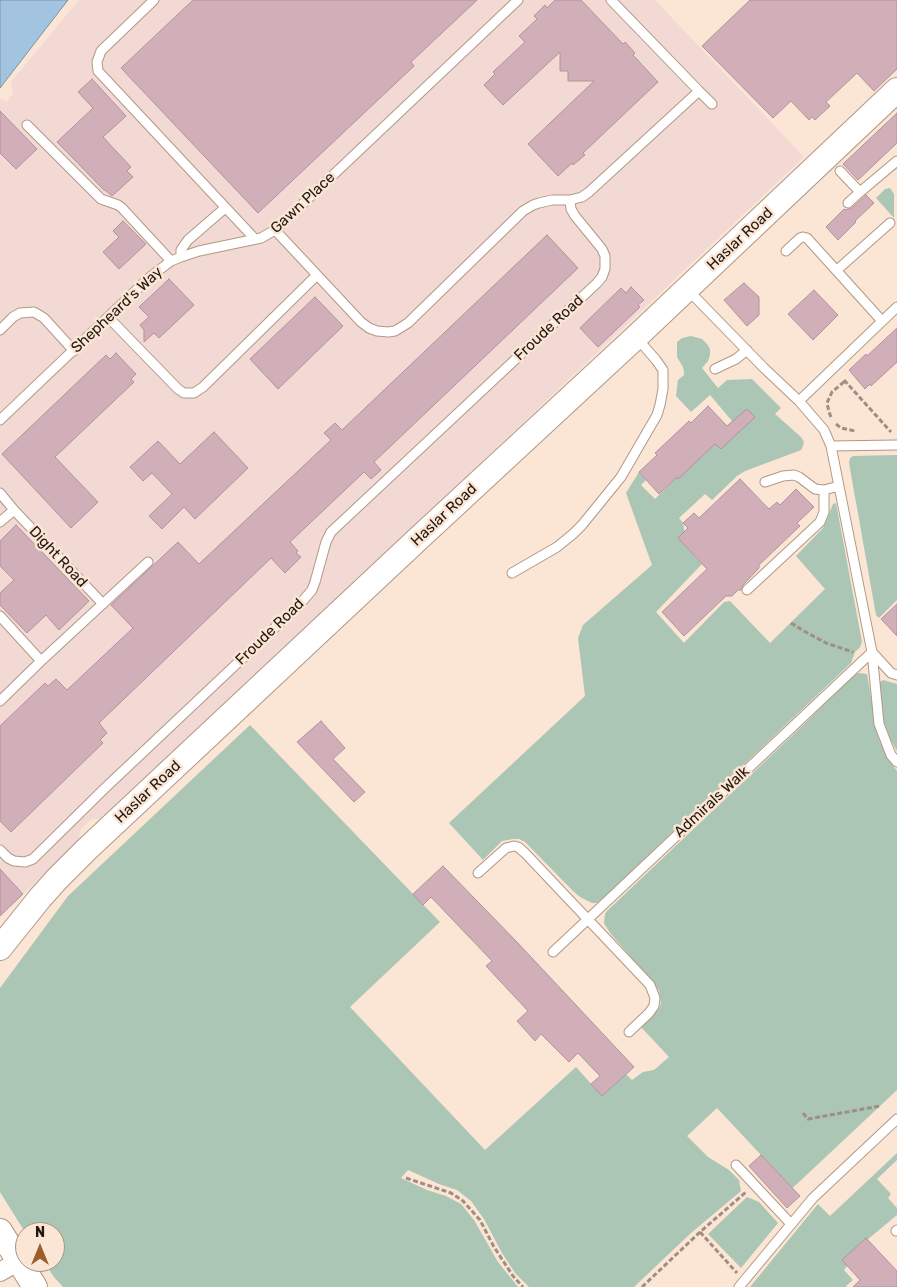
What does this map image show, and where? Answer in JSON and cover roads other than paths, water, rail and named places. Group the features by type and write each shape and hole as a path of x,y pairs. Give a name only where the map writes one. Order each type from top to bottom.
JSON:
{"street":[{"name":"Haslar Road","path":"0,948 40,898 87,849 636,337 897,90"},
{"path":"0,1231 10,1266 35,1287"}],"lane":[{"name":"Gawn Place","path":"154,0 104,47 99,54 97,69 101,76 255,239 267,236 275,230 518,0"},
{"path":"611,0 712,104"},
{"path":"275,230 361,322 369,328 382,332 395,331 408,323 528,208 534,204 546,201 570,200 582,197 699,91"},
{"path":"27,125 100,198 118,204 171,261"},
{"path":"848,202 897,161"},
{"path":"840,172 860,192"},
{"name":"Froude Road","path":"0,850 8,858 18,862 25,862 36,856 306,598 312,590 326,542 334,529 597,283 605,270 604,252 575,216 571,209 570,200"},
{"path":"181,257 181,250 188,240 226,208"},
{"path":"836,270 890,223"},
{"path":"786,251 800,238 804,237 809,240 882,322"},
{"name":"Shepheard's Way","path":"0,420 150,277 171,261 199,251 255,239"},
{"path":"108,317 178,389 184,393 194,393 208,382 316,275"},
{"path":"687,289 799,401 824,430 831,446 872,652 879,724 891,755 897,762"},
{"path":"799,401 897,307"},
{"path":"0,330 20,313 34,312 44,318 74,351"},
{"path":"512,573 557,547 573,534 621,478 657,415 663,389 663,370 636,337"},
{"path":"715,369 736,359 747,350"},
{"path":"831,446 897,445"},
{"path":"765,482 783,476 794,475 815,489 824,490 839,486"},
{"path":"746,590 820,522 824,512 824,490"},
{"name":"Dight Road","path":"0,494 103,604"},
{"path":"0,522 14,510"},
{"path":"0,701 148,562"},
{"path":"0,616 41,661"},
{"path":"872,652 891,673 897,675"},
{"name":"Admirals Walk","path":"553,952 872,652"},
{"path":"478,872 506,848 518,847 650,985 654,992 655,1003 652,1009 629,1032"},
{"path":"741,1284 813,1198 897,1119"},
{"path":"736,1165 791,1224"}],"water":[{"path":"0,0 68,0 0,88"}]}
